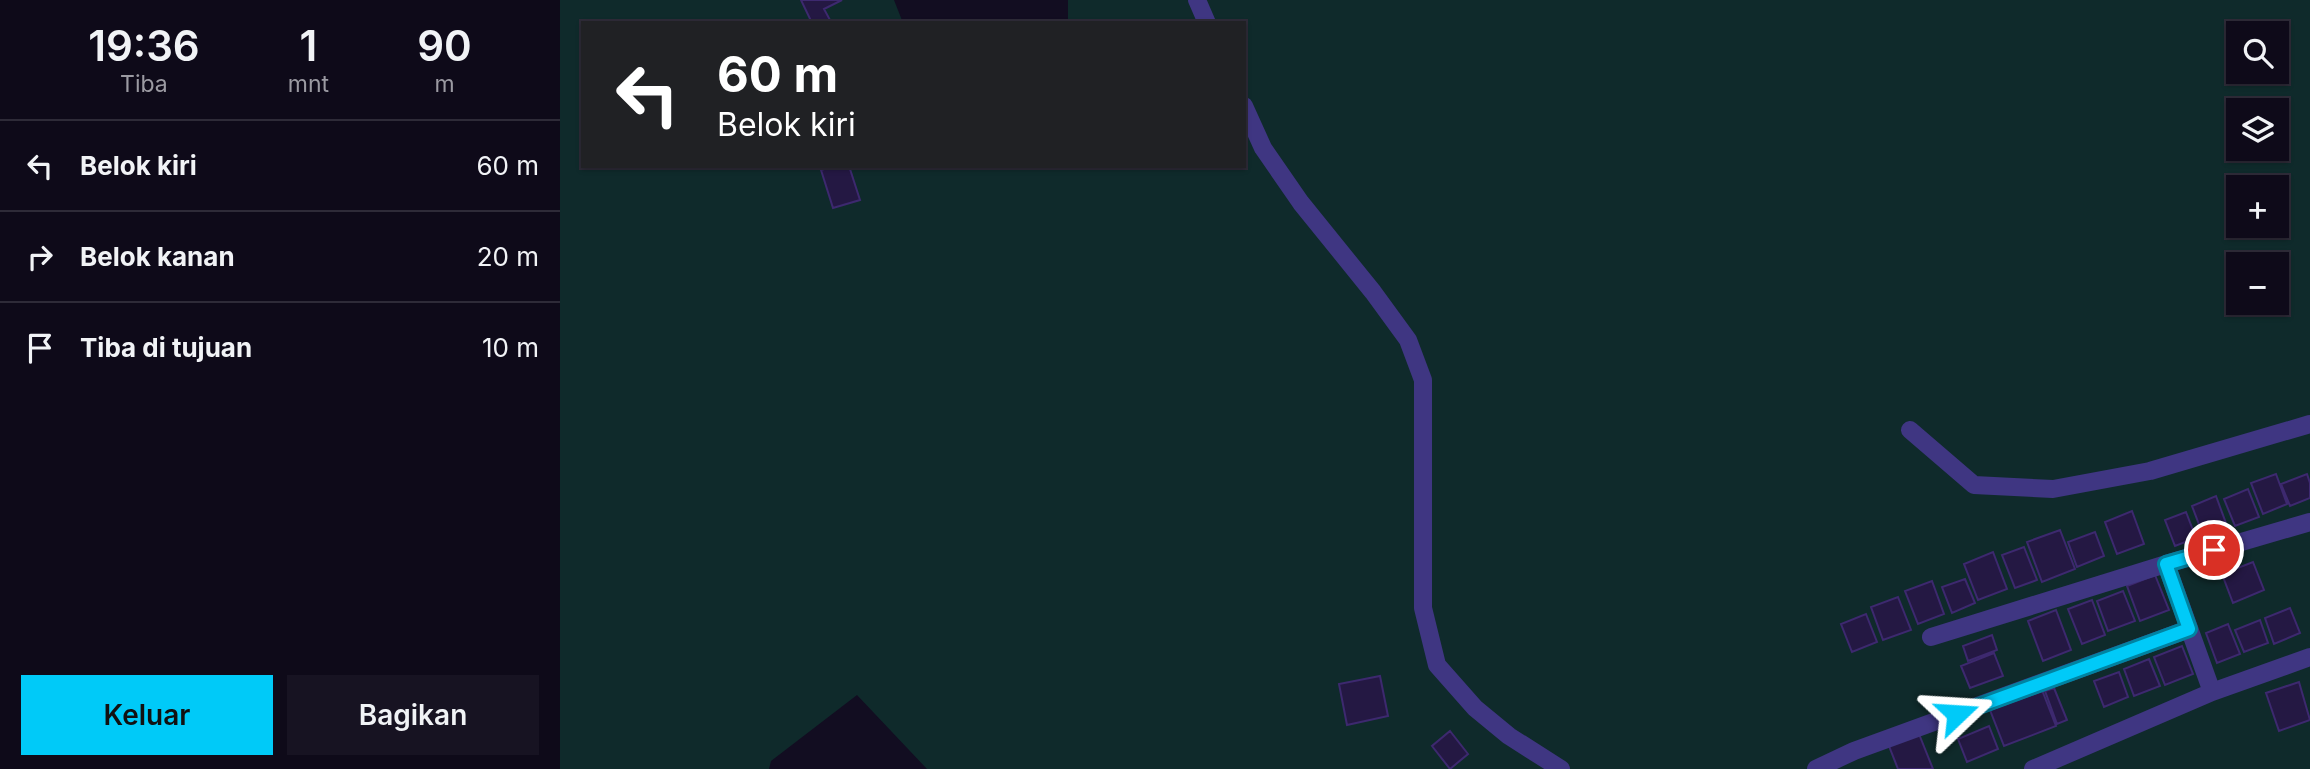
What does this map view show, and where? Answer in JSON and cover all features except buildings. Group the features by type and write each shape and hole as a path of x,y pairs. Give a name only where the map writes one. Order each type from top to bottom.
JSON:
{"street":[{"path":"1197,0 1206,21"},
{"path":"1246,110 1263,148 1301,203 1408,340 1423,380 1423,608 1437,665 1483,715 1509,736 1560,769"},
{"path":"1910,430 1975,485 2053,489 2150,471 2310,424"},
{"path":"1931,637 2310,522"},
{"path":"2166,564 2212,692"},
{"path":"1816,769 1854,751 2189,629"},
{"path":"2033,769 2212,692 2310,657"}],"green space":[{"path":"560,0 894,0 902,21 581,21 581,168 1246,168 1246,21 1068,21 1068,0 2310,0 2310,769 927,769 857,695 771,761 769,769 560,769"}],"route":[{"path":"1957,714 2189,629 2166,564 2214,550"}]}
